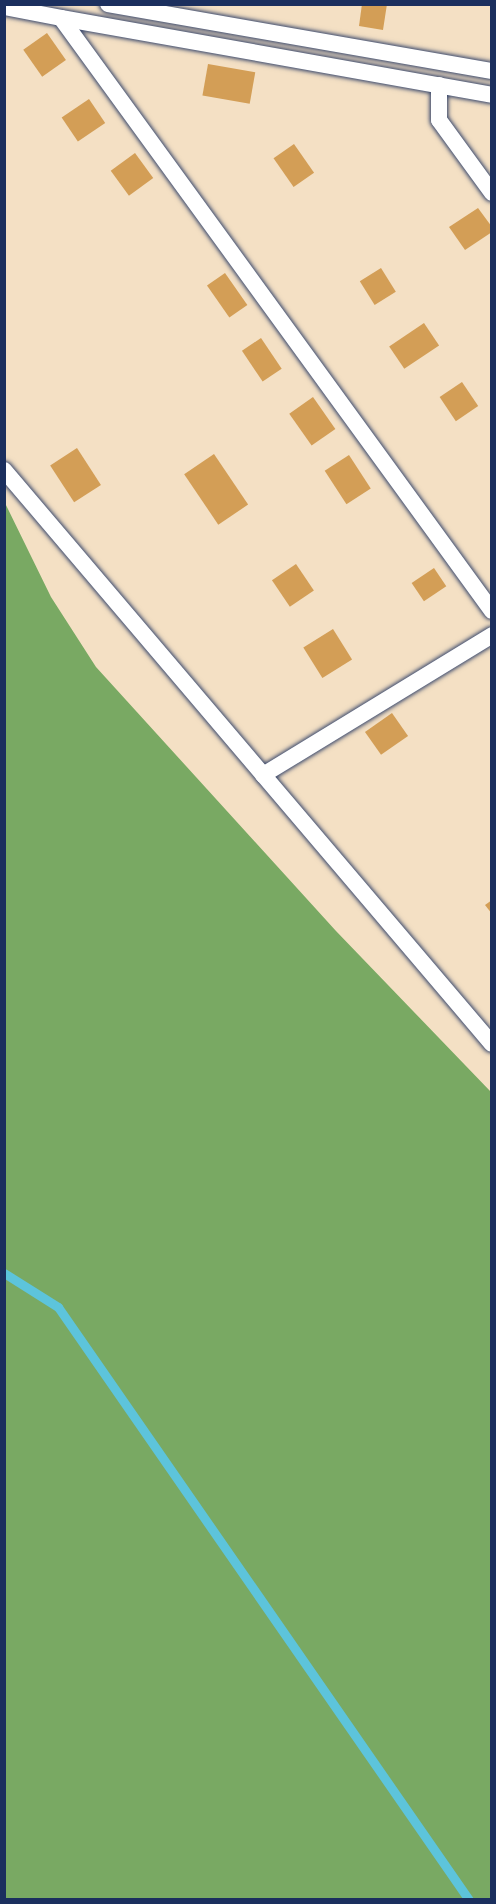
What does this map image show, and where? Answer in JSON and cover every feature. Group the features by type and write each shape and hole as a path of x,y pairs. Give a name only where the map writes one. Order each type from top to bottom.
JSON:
{"lane":[{"path":"108,4 492,71"},
{"path":"4,7 492,94"},
{"path":"61,18 492,610"},
{"path":"439,85 439,120 492,193"},
{"path":"4,470 492,1044"},
{"path":"263,775 492,635"}],"green space":[{"path":"5,503 51,597 96,667 336,931 491,1092 491,1899 5,1899"}],"building":[{"path":"362,4 387,4 383,30 359,26"},
{"path":"47,33 66,60 42,77 23,50"},
{"path":"208,64 255,72 250,104 202,96"},
{"path":"89,99 105,123 78,141 62,117"},
{"path":"294,144 314,173 294,187 274,158"},
{"path":"135,153 153,178 129,196 111,171"},
{"path":"478,208 492,227 492,232 465,250 449,227"},
{"path":"381,268 396,292 375,305 360,281"},
{"path":"225,273 247,305 229,318 207,286"},
{"path":"424,323 439,345 404,369 389,346"},
{"path":"261,338 282,369 263,382 242,351"},
{"path":"462,382 478,406 456,421 440,397"},
{"path":"313,397 335,429 312,446 289,414"},
{"path":"77,448 101,485 74,502 50,465"},
{"path":"214,454 248,505 218,525 184,474"},
{"path":"349,455 371,489 346,504 325,471"},
{"path":"296,564 314,591 290,607 272,580"},
{"path":"434,568 446,586 424,601 412,583"},
{"path":"333,629 352,660 322,678 303,648"},
{"path":"392,713 408,736 381,755 365,732"},
{"path":"492,900 492,914 485,905"}],"waterway":[{"path":"4,1273 58,1307 469,1900"}]}
